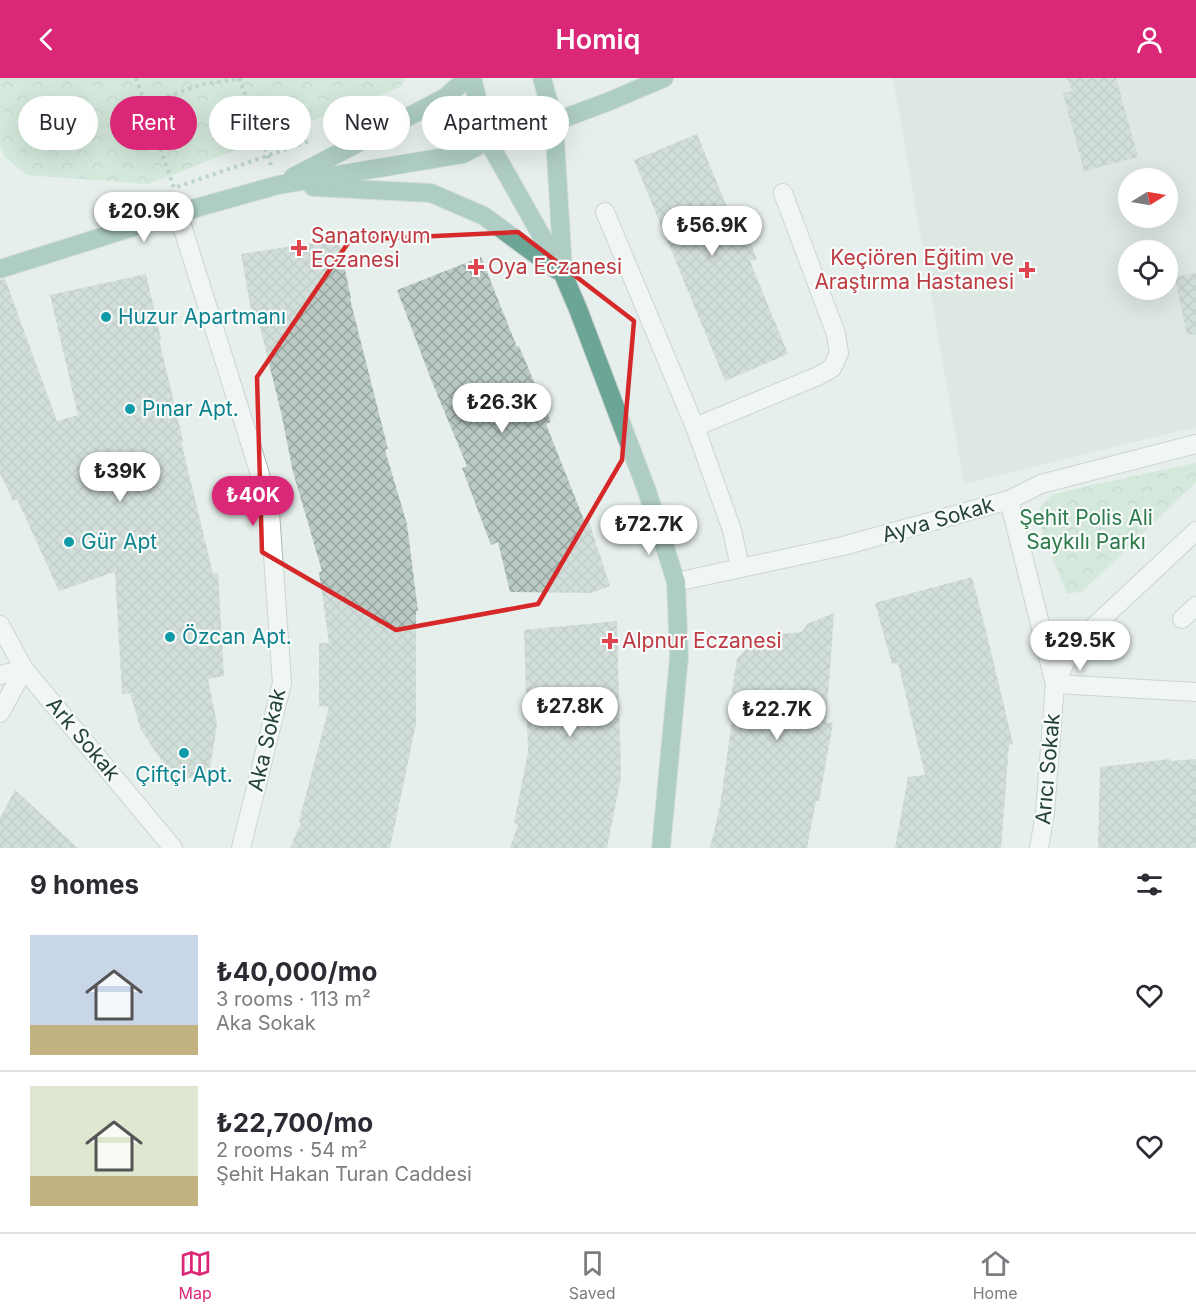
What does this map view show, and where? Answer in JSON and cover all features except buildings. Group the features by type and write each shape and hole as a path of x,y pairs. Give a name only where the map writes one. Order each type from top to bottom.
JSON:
{"main road":[{"path":"278,185 446,97 467,78"},
{"path":"472,78 477,96"},
{"path":"542,78 547,96"},
{"path":"569,116 664,78"},
{"path":"0,269 178,213 278,185 463,154 471,150"},
{"path":"493,150 563,274 647,491 676,582 679,657 661,848"},
{"path":"556,150 563,274"},
{"path":"278,185 431,193 484,216 563,274"}],"street":[{"path":"695,427 818,376 832,368 839,353 836,334 783,193"},
{"path":"605,212 695,427 732,530 740,568"},
{"name":"Aka Sokak","path":"178,213 270,512 282,683 241,848"},
{"name":"Ayva Sokak","path":"676,582 843,546 1008,500 1041,484 1196,444"},
{"path":"1008,500 1055,684 1196,692"},
{"name":"Arıcı Sokak","path":"1039,848 1046,813 1055,684 1073,645 1196,531"},
{"path":"1182,619 1196,606"},
{"name":"Ark Sokak","path":"0,625 24,669 173,848"},
{"path":"0,675 24,669"},
{"path":"0,713 24,669"}],"path":[{"path":"136,78 142,96"},
{"path":"161,150 174,188 267,156 241,78 203,84 168,96"}],"highlighted area":[{"path":"518,232 634,321 622,460 538,604 396,630 262,552 257,377 350,240"}],"shaded area":[{"name":"Keçiören Eğitim ve Araştırma Hastanesi","path":"893,78 1196,78 1196,427 964,484"}],"green space":[{"path":"0,78 406,78 400,87 377,96 323,96 323,117 311,121 311,96 209,96 209,150 236,150 148,184 27,175 5,157 0,145"},
{"name":"Şehit Polis Ali Saykılı Parkı","path":"1196,463 1196,482 1083,591 1067,594 1042,532 1040,507 1052,495"}],"place":[{"name":"Sanatoryum Eczanesi","path":"299,248"},
{"name":"Oya Eczanesi","path":"476,267"},
{"name":"Keçiören Eğitim ve Araştırma Hastanesi","path":"1027,270"},
{"name":"Huzur Apartmanı","path":"106,317"},
{"name":"Pınar Apt.","path":"130,409"},
{"name":"Gür Apt","path":"69,542"},
{"name":"Özcan Apt.","path":"170,637"},
{"name":"Alpnur Eczanesi","path":"610,641"},
{"name":"Çiftçi Apt.","path":"184,753"}]}
